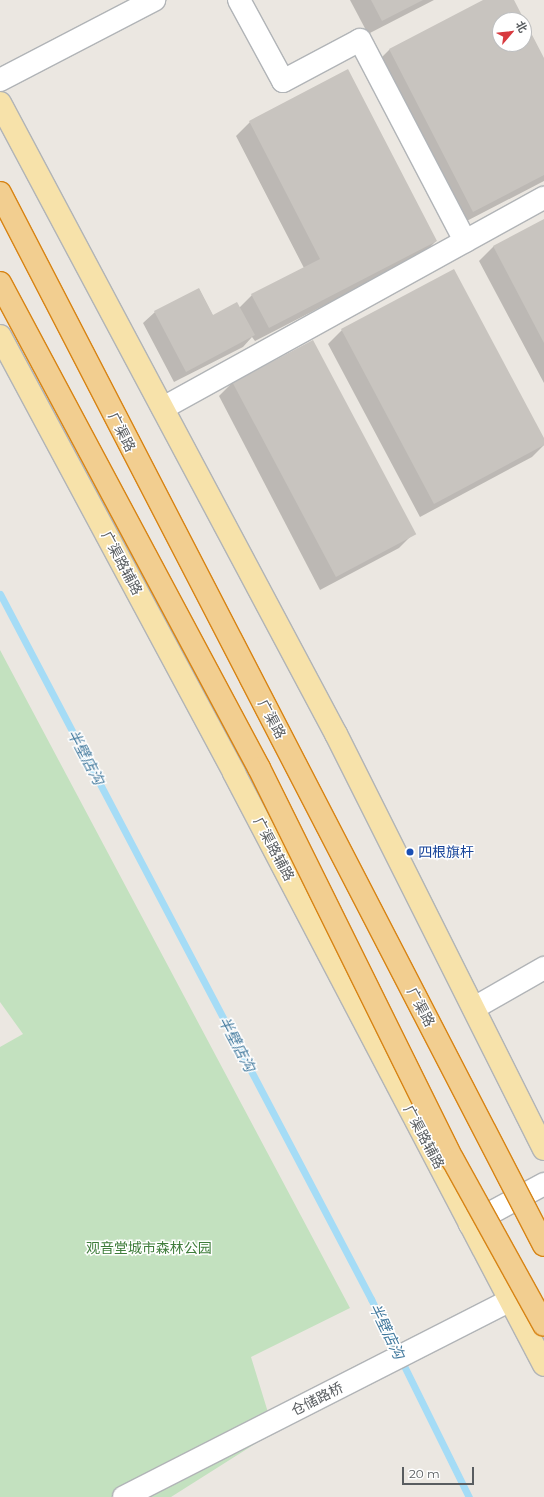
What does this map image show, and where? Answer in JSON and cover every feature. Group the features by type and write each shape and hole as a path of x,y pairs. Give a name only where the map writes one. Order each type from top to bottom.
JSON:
{"highway":[{"name":"广渠路","path":"0,194 544,1245"},
{"path":"0,283 259,768 453,1160 544,1325"}],"main road":[{"path":"0,103 336,734 544,1149"},
{"name":"广渠路辅路","path":"0,336 234,773 544,1365"}],"street":[{"path":"0,80 154,0"},
{"path":"239,0 283,82 360,40 465,241"},
{"path":"163,408 544,198"},
{"path":"474,1008 544,968"},
{"path":"470,1224 544,1184"},
{"name":"仓储路桥","path":"124,1497 510,1300"}],"green space":[{"name":"观音堂城市森林公园","path":"0,650 350,1308 251,1357 274,1432 171,1497 0,1497 0,1047 23,1034 0,1002"}],"building":[{"path":"371,0 423,0 382,21"},
{"path":"483,0 514,0 520,12 492,12 492,52 532,52 532,35 544,58 544,175 473,212 389,49"},
{"path":"348,69 437,241 269,328 251,294 320,259 249,121"},
{"path":"544,219 544,343 493,246"},
{"path":"454,269 544,438 544,445 434,504 341,329"},
{"path":"199,288 213,315 237,302 255,335 186,372 154,311"},
{"path":"313,340 416,534 336,577 233,383"}],"waterway":[{"name":"半壁店沟","path":"0,594 371,1299 469,1497"}],"place":[{"name":"四根旗杆","path":"410,852"}]}
